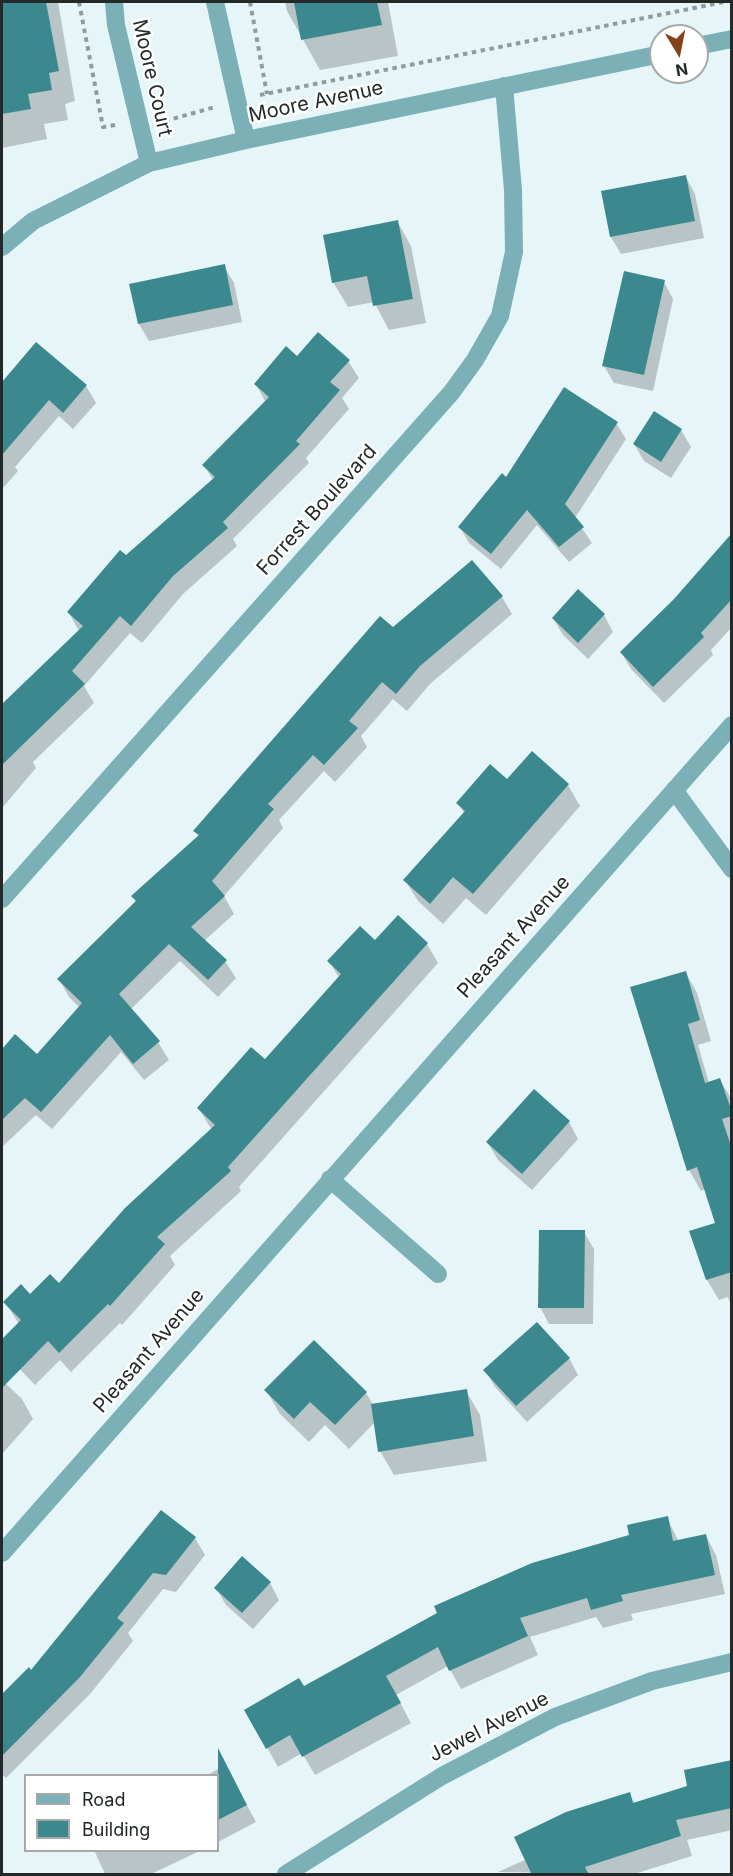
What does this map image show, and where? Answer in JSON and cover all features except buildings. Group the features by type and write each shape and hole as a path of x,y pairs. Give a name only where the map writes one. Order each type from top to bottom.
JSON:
{"street":[{"name":"Moore Court","path":"114,2 116,26 149,163"},
{"path":"214,2 246,140"},
{"path":"709,44 732,39"},
{"name":"Moore Avenue","path":"2,247 33,221 149,163 246,140 649,56"},
{"name":"Forrest Boulevard","path":"2,899 451,393 475,360 500,316 514,252 513,190 504,86"},
{"name":"Pleasant Avenue","path":"2,1553 732,725"},
{"path":"674,790 732,868"},
{"path":"330,1179 438,1274"},
{"name":"Jewel Avenue","path":"286,1875 442,1776 555,1717 652,1681 732,1662"}],"path":[{"path":"250,2 267,94 724,2"}]}
